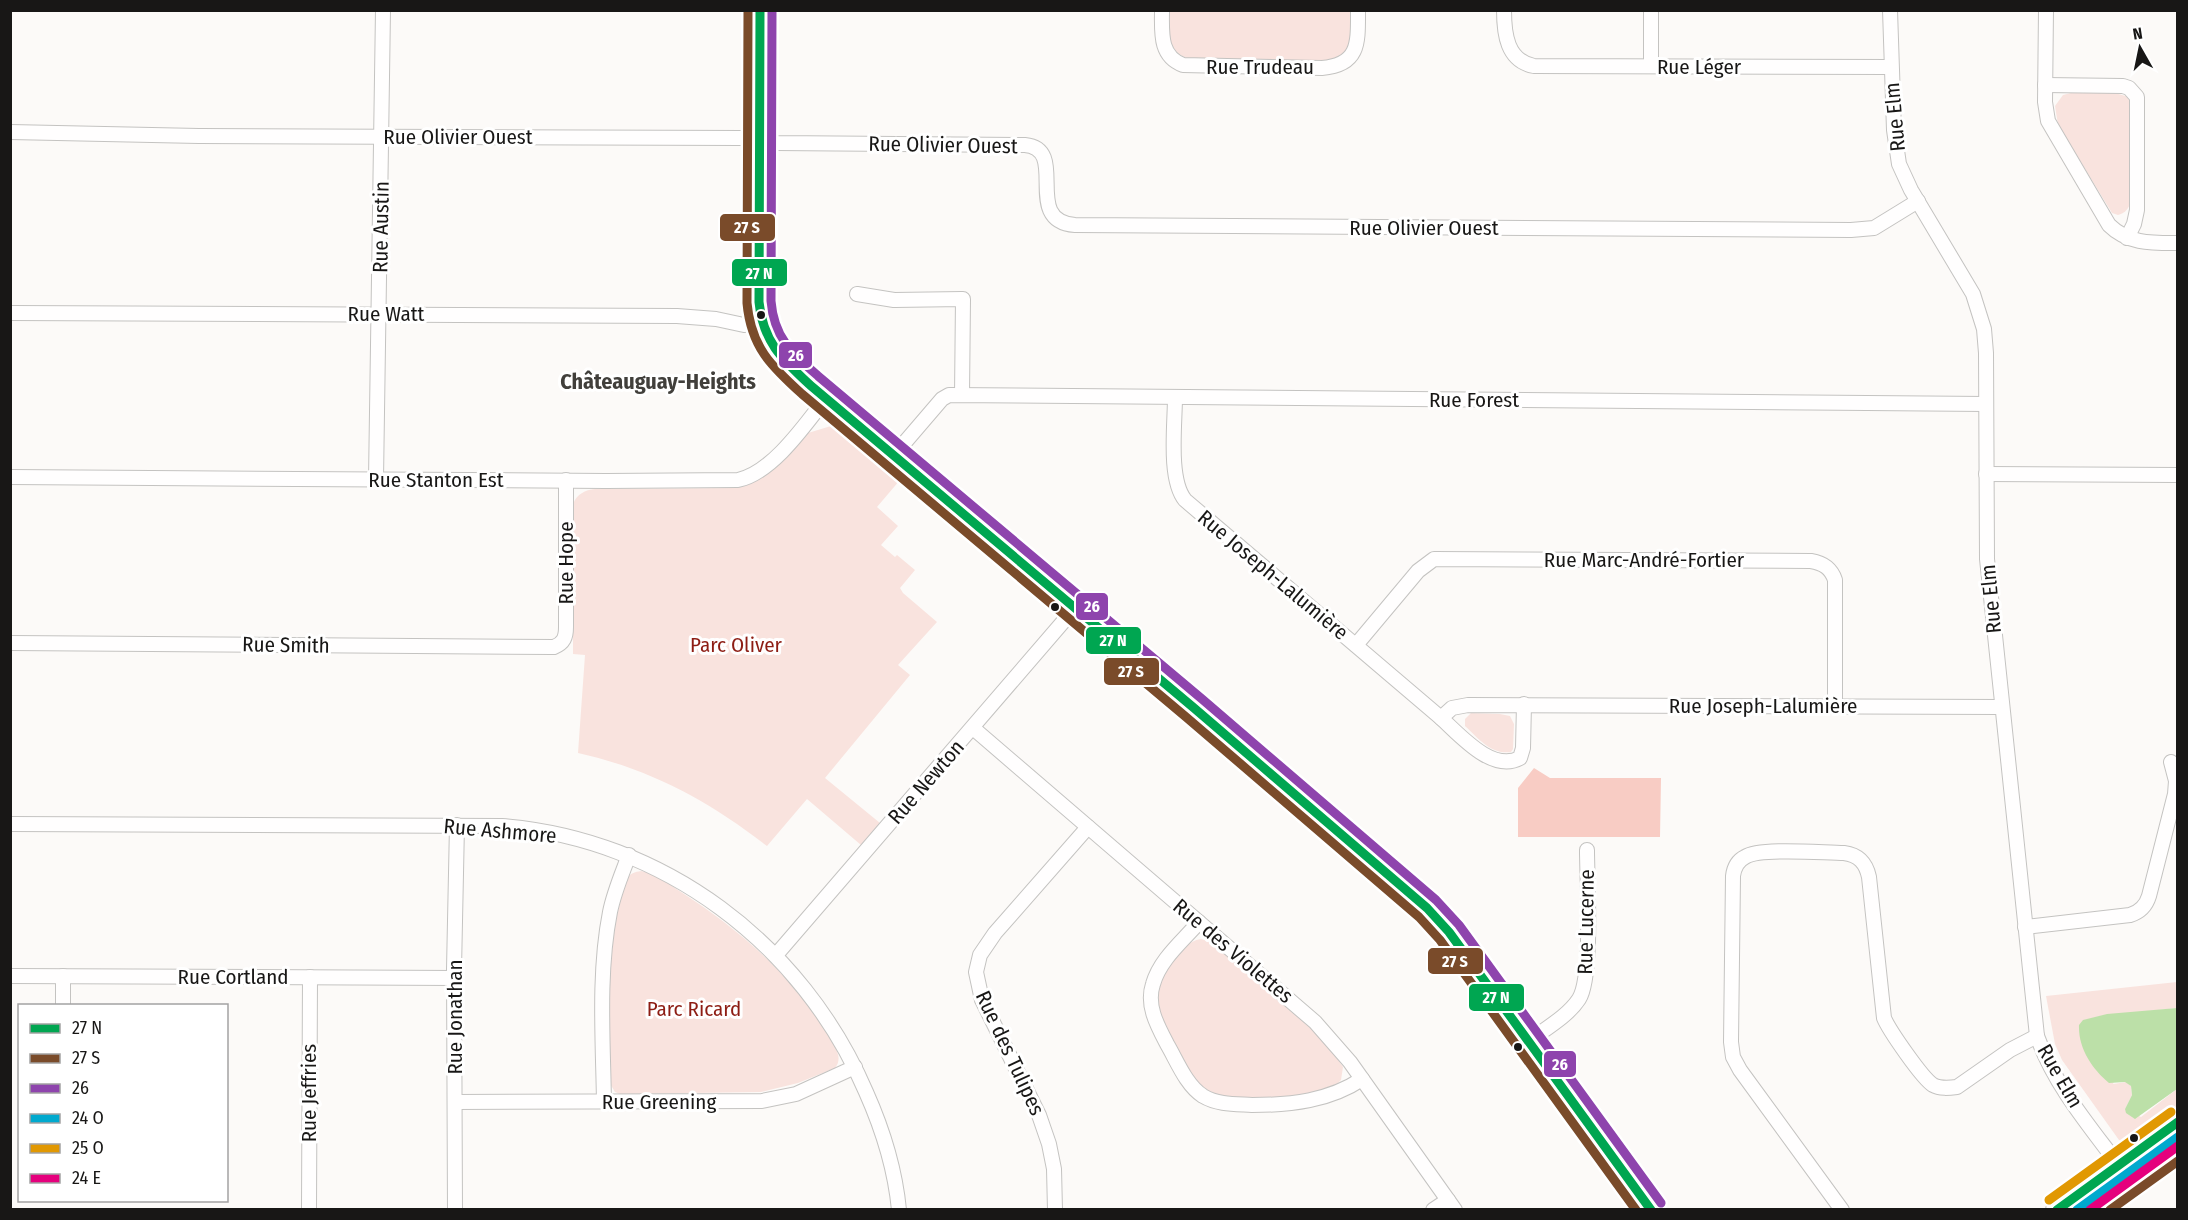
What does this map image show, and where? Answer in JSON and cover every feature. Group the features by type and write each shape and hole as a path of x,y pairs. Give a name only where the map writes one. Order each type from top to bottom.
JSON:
{"street":[{"name":"Rue Austin","path":"376,479 383,10"},
{"path":"760,10 760,324 769,343 782,359 826,398 1427,908 1449,932 1651,1209"},
{"name":"Rue Trudeau","path":"1162,10 1162,39 1165,50 1172,60 1183,65 1322,68 1343,63 1353,53 1357,39 1358,10"},
{"name":"Rue Léger","path":"1503,10 1506,39 1513,52 1522,62 1534,66 1891,68"},
{"path":"1651,66 1652,10"},
{"name":"Rue Elm","path":"1890,10 1897,155 1903,174 1958,266 1978,306 1985,340 1987,559 2037,1036 2049,1066 2062,1087 2124,1172"},
{"path":"2046,10 2046,112 2051,129 2109,225 2127,238 2150,243 2178,243"},
{"path":"2045,85 2123,86 2129,88 2137,97 2137,210 2134,224 2127,238"},
{"name":"Rue Olivier Ouest","path":"10,132 143,136 742,138 776,143 1030,146 1038,150 1045,160 1047,202 1051,213 1060,222 1075,225 1851,230 1874,228 1918,201"},
{"path":"857,294 894,300 963,299 962,395"},
{"name":"Rue Watt","path":"10,313 691,316 744,325 760,324"},
{"name":"Rue Forest","path":"894,455 942,399 949,395 1986,404"},
{"name":"Rue Joseph-Lalumière","path":"1175,397 1174,476 1179,493 1200,513 1492,760 1516,761 1520,758 1523,748 1524,704"},
{"name":"Rue Stanton Est","path":"10,477 727,481 751,477 764,468 826,398"},
{"path":"1986,474 2178,475"},
{"name":"Rue Hope","path":"561,644 566,627 566,480"},
{"name":"Rue Marc-André-Fortier","path":"1356,645 1418,571 1434,560 1811,561 1823,564 1833,574 1835,580 1835,707"},
{"name":"Rue Newton","path":"776,955 1075,609"},
{"name":"Rue Smith","path":"10,643 541,648 561,644"},
{"name":"Rue Joseph-Lalumière","path":"1441,718 1447,711 1459,705 2001,707"},
{"name":"Rue des Violettes","path":"973,728 1315,1022 1362,1079 1451,1205"},
{"path":"2025,927 2130,915 2145,906 2175,794 2176,781 2171,762"},
{"name":"Rue Ashmore","path":"10,824 502,826 551,832 602,845 629,855 660,869 710,901 776,955 822,1010 855,1067 875,1111 896,1182 899,1209"},
{"name":"Rue Jonathan","path":"455,1209 455,978 458,825"},
{"name":"Rue des Tulipes","path":"1055,1209 1054,1169 1049,1144 1039,1115 982,1000 976,972 980,955 995,933 1088,827"},
{"name":"Rue Lucerne","path":"1529,1041 1573,1006 1584,987 1587,957 1587,850"},
{"path":"1842,1209 1740,1070 1733,1057 1731,1042 1733,876 1739,861 1750,854 1764,852 1844,853 1857,856 1861,860 1869,877 1884,1018 1892,1033 1932,1084 1946,1088 1957,1086 2010,1050 2037,1036"},
{"path":"604,1102 603,992 606,939 614,895 629,855"},
{"path":"1199,922 1163,963 1153,983 1150,999 1160,1030 1196,1090 1209,1099 1225,1103 1291,1104 1335,1093 1362,1079"},
{"name":"Rue Cortland","path":"10,976 455,978"},
{"path":"63,976 63,1004"},
{"name":"Rue Jeffries","path":"309,1209 310,977"},
{"name":"Rue Greening","path":"455,1102 733,1103 774,1100 796,1094 855,1067"},
{"path":"2089,1209 2124,1172 2178,1122"},
{"path":"2056,1209 2178,1146"},
{"path":"1433,1209 1451,1205"}],"green space":[{"path":"1168,11 1352,11 1350,43 1343,54 1326,61 1190,59 1176,52 1172,46"},
{"path":"2115,93 2129,97 2130,204 2124,212 2118,215 2112,213 2058,125 2055,106 2063,95"},
{"name":"Parc Oliver","path":"831,426 837,427 900,480 877,507 898,526 881,545 915,570 900,588 937,622 898,665 910,675 825,778 880,823 861,845 807,799 767,846 723,815 678,789 630,768 578,753 585,655 573,654 573,504 582,493 595,489 732,488 750,484 767,474 808,433"},
{"path":"1471,713 1510,716 1514,724 1511,752 1491,748 1465,726 1465,719"},
{"name":"Parc Ricard","path":"641,871 662,879 703,906 763,955 814,1013 837,1052 839,1060 835,1068 798,1083 761,1092 620,1094 615,1092 609,1082 608,994 611,949 623,886 631,874"},
{"path":"1201,939 1213,942 1312,1028 1343,1067 1341,1080 1336,1085 1320,1092 1303,1095 1241,1098 1214,1094 1195,1078 1168,1037 1158,1009 1156,993 1164,974 1176,957 1188,944"},
{"path":"2177,982 2177,1008 2149,1011 2113,1084 2126,1082 2131,1086 2132,1095 2125,1109 2141,1117 2177,1089 2177,1109 2133,1141 2124,1143 2119,1140 2062,1060 2055,1044 2046,996"}],"shaded area":[{"path":"1534,768 1550,778 1661,778 1660,837 1518,837 1518,788"},
{"path":"2177,1008 2177,1089 2135,1119 2126,1113 2125,1109 2132,1095 2131,1086 2125,1082 2109,1083 2097,1071 2084,1050 2079,1025 2083,1020 2107,1014"}],"transit line":[{"path":"748,10 747,303 753,332 772,365 802,394 1186,717 1419,917 1440,940 1636,1210"},
{"path":"760,10 759,302 765,328 776,349 810,385 1194,708 1427,908 1449,932 1651,1210"},
{"name":"26","path":"772,10 771,301 776,325 786,344 818,376 1202,699 1436,900 1459,925 1661,1203"},
{"path":"2049,1200 2171,1112"},
{"path":"2057,1210 2178,1122"},
{"path":"2077,1210 2178,1137"},
{"path":"2090,1210 2178,1146"},
{"path":"2110,1210 2178,1161"}],"district":[{"name":"Châteauguay-Heights","path":"658,381"}]}
